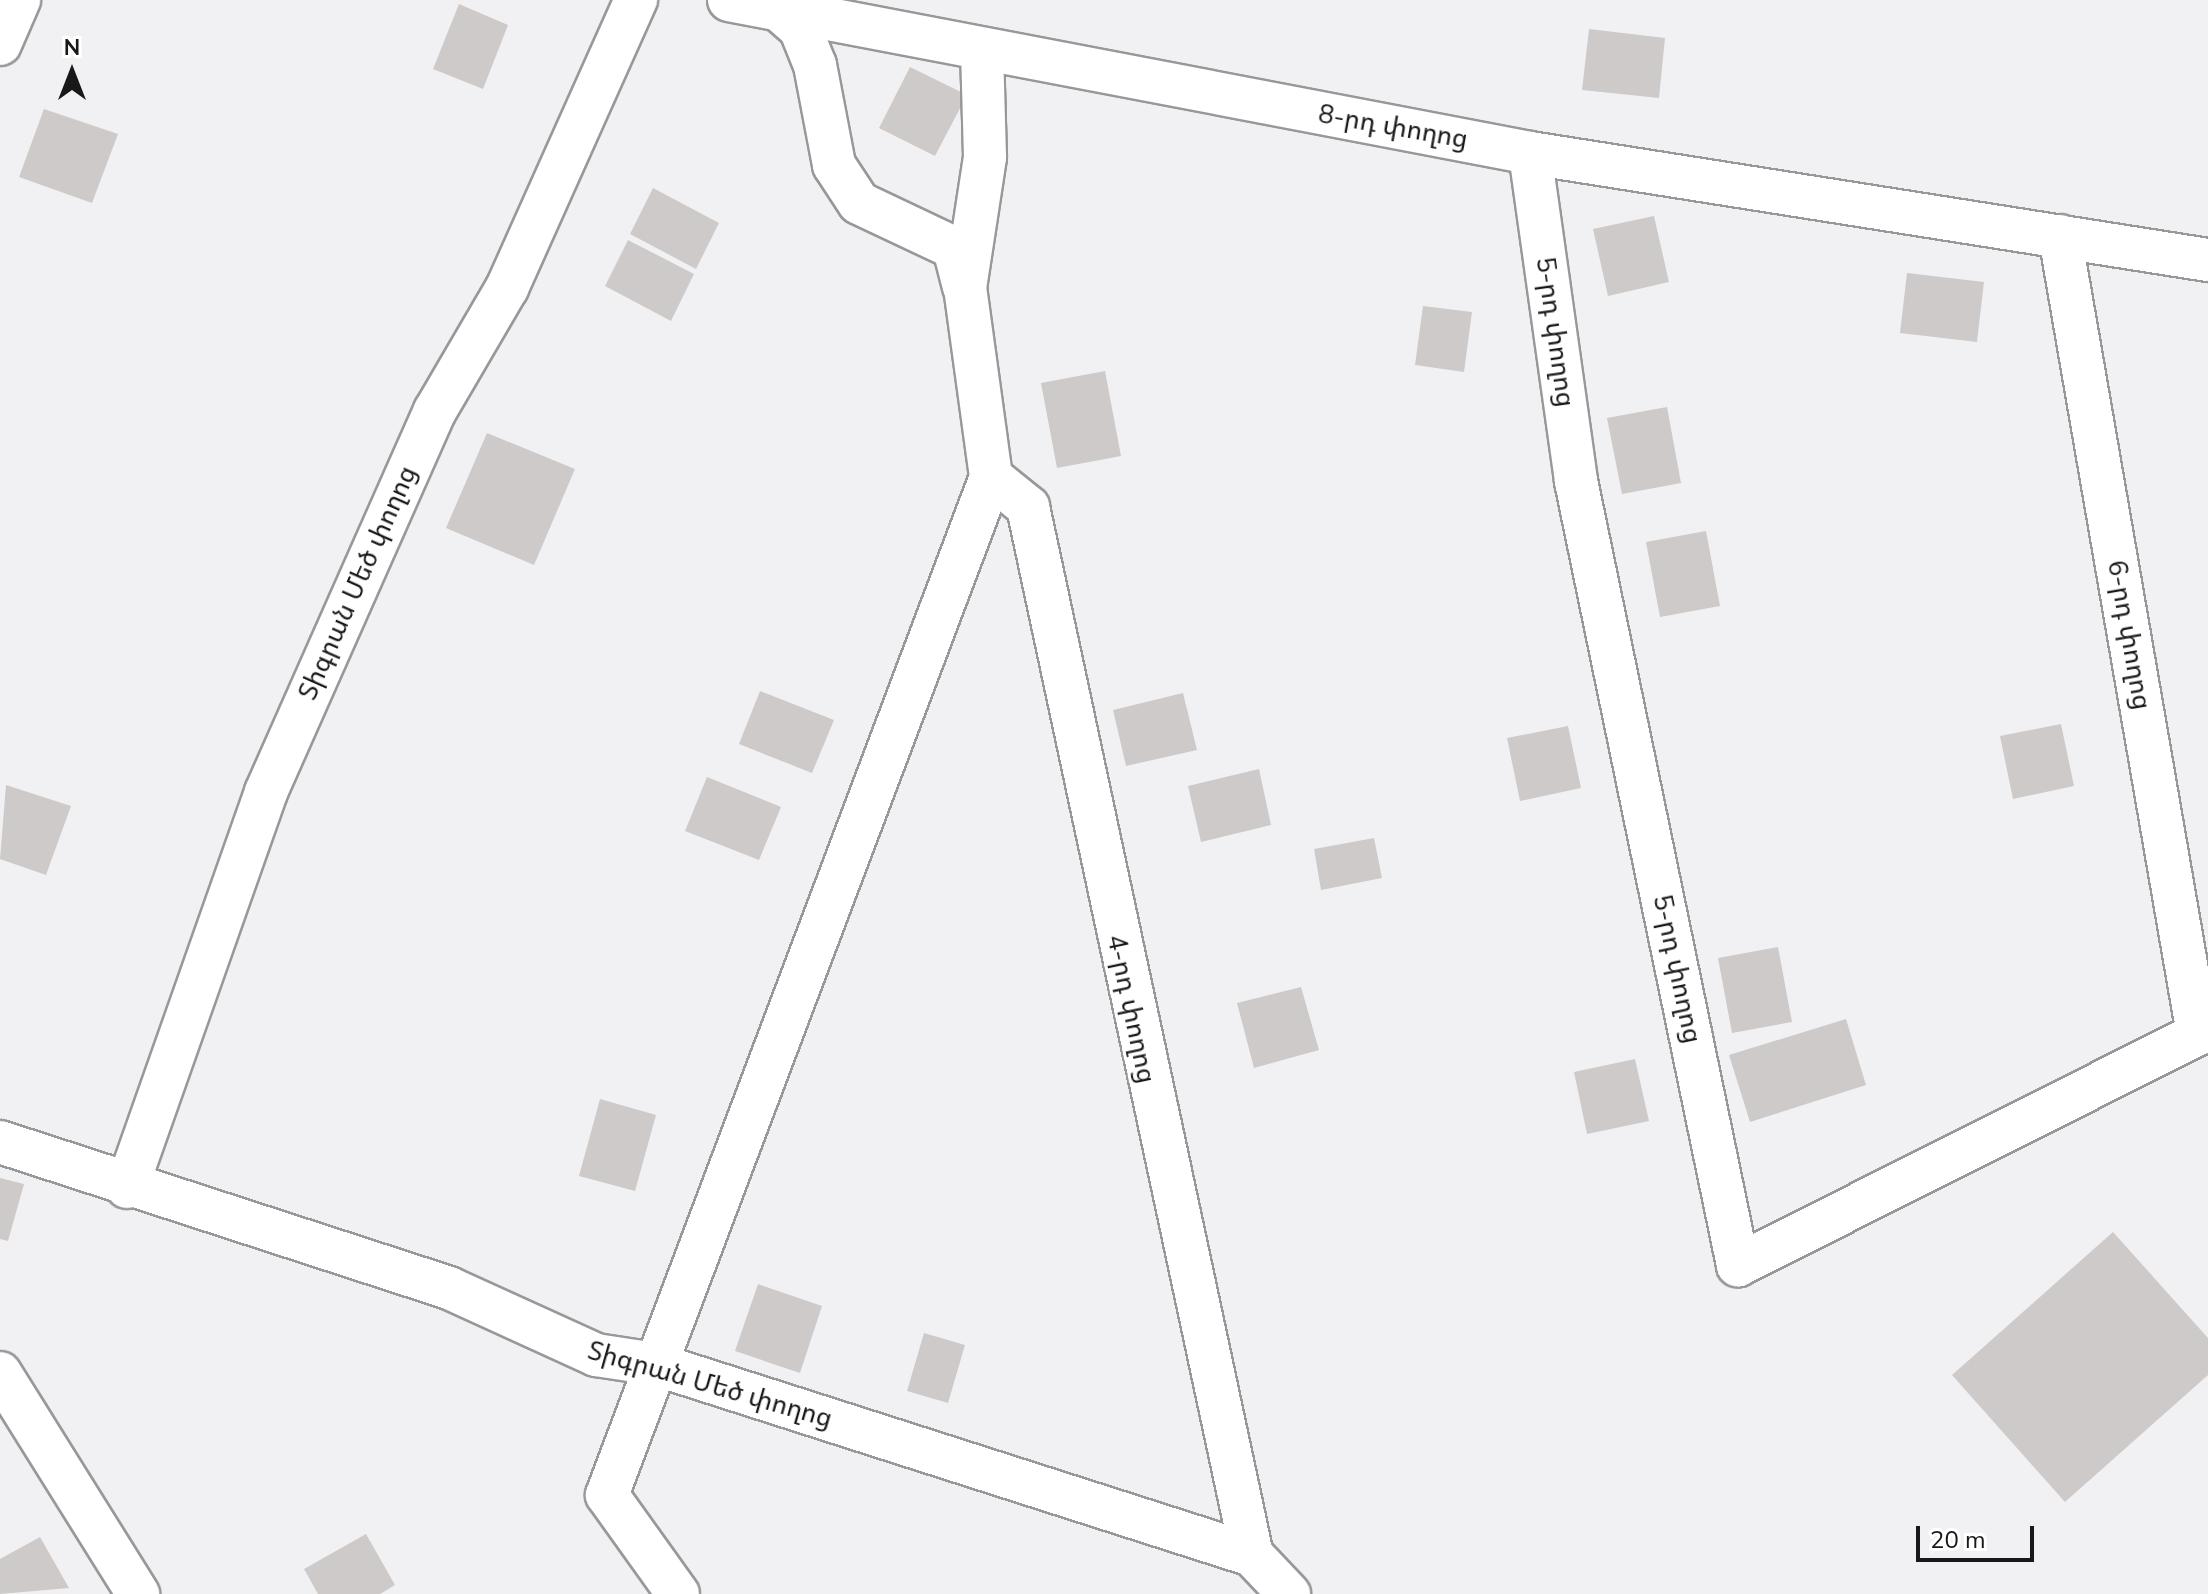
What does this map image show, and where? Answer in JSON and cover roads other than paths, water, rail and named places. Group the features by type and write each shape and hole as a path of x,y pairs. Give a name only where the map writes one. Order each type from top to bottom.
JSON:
{"street":[{"path":"0,44 19,0"},
{"name":"Տիգրան Մեծ փողոց","path":"127,1187 266,792 435,411 507,288 636,0"},
{"name":"8-րդ փողոց","path":"729,0 982,52 1530,153 2208,260"},
{"path":"678,1594 607,1495 991,477 965,288 954,248 859,203 834,165 815,65 800,28 779,10"},
{"path":"965,288 985,157 982,52"},
{"name":"5-րդ փողոց","path":"1530,153 1576,481 1738,1265 2203,1031"},
{"name":"6-րդ փողոց","path":"2060,236 2203,1031"},
{"name":"4-րդ փողոց","path":"991,477 1028,507 1252,1555"},
{"name":"Տիգրան Մեծ փողոց","path":"0,1142 127,1187 449,1288 596,1355 655,1364 1252,1555"},
{"path":"0,1373 138,1594"},
{"path":"1252,1555 1289,1594"}]}
